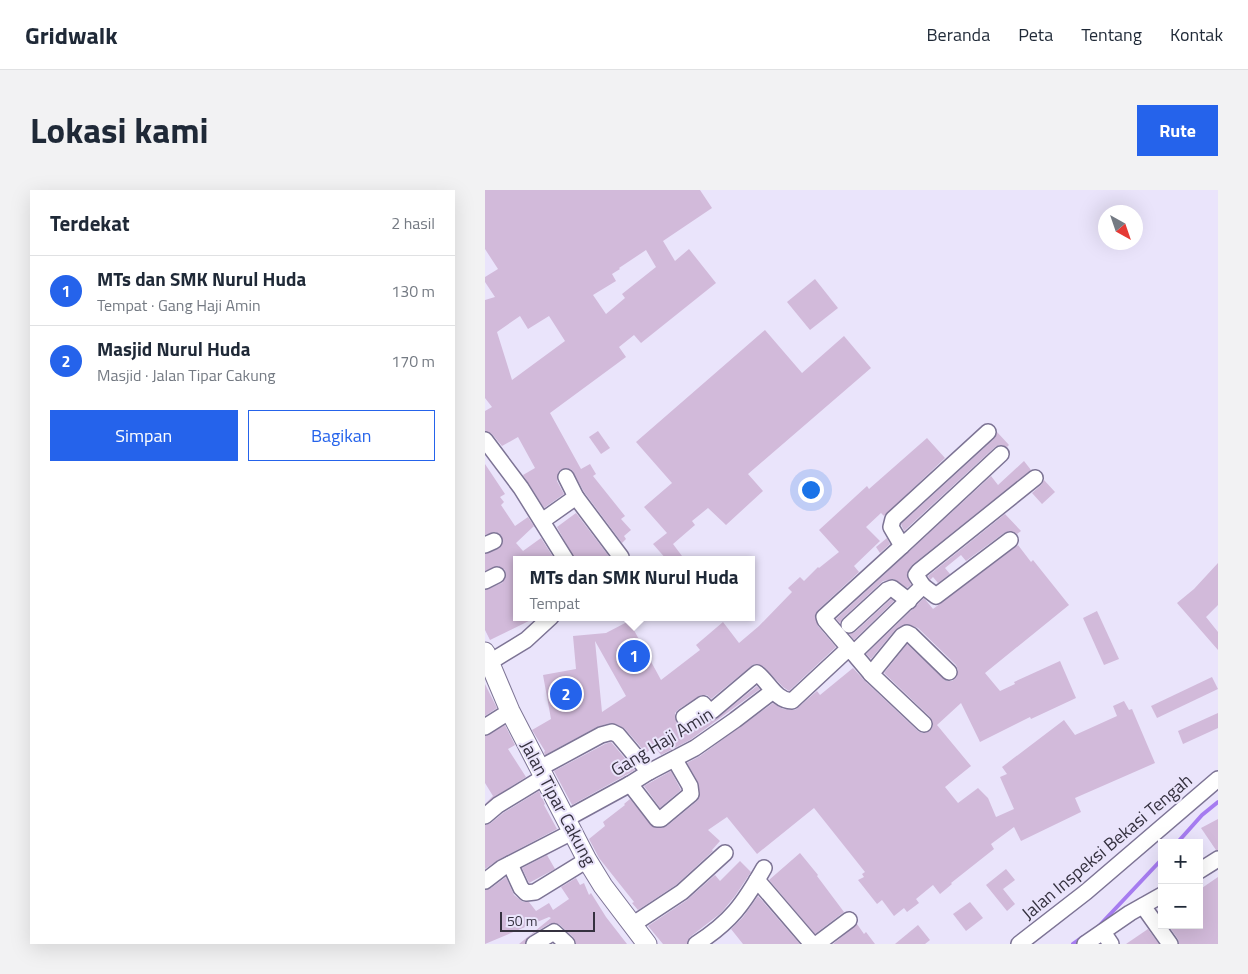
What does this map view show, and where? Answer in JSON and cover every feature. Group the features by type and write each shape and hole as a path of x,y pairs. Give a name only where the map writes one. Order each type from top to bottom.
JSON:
{"street":[{"path":"902,546 891,527 893,519 988,432"},
{"path":"485,440 521,488 563,556"},
{"path":"924,724 871,674 824,617 1001,454"},
{"path":"566,476 576,497 620,556"},
{"path":"1010,540 936,596 923,586 917,578 917,573 1035,478"},
{"path":"542,522 576,497"},
{"path":"684,717 703,704 709,711 713,711 757,673 786,701 792,701 909,601 923,586"},
{"path":"849,625 887,590 892,588 909,601"},
{"path":"487,657 526,640 547,621"},
{"path":"871,674 902,636 907,633 949,672"},
{"name":"Jalan Tipar Cakung","path":"487,657 511,711 587,860 603,886 647,944"},
{"name":"Gang Haji Amin","path":"485,881 630,784 714,736 773,690"},
{"path":"485,727 511,711"},
{"path":"485,816 542,773 601,735 612,732 618,735 649,772"},
{"path":"630,784 657,819 661,819 691,794 690,786 675,760"},
{"name":"Jalan Inspeksi Bekasi Tengah","path":"1019,944 1086,892 1218,779"},
{"path":"632,925 682,892 725,853"},
{"path":"510,864 521,888 526,893 535,892 587,860"},
{"path":"1203,869 1217,862"},
{"path":"696,944 724,924 738,909 748,897 760,874 812,944"},
{"path":"1085,944 1107,938 1143,906 1158,897"},
{"path":"1143,906 1170,944"},
{"path":"817,944 849,920"},
{"path":"534,944 554,932 567,944"}],"building":[{"path":"485,190 700,190 712,208 663,241 675,261 689,249 716,283 641,343 634,335 619,347 626,357 550,413 581,469 590,464 596,474 593,476 625,516 621,519 631,530 624,536 626,539 622,543 584,492 572,470 566,468 559,471 557,481 564,494 544,508 523,475 535,468 518,437 502,446 492,434 485,431 485,411 492,407 485,398 485,300 495,297 485,282 485,277 498,269 485,249","holes":["646,250 656,267 622,294 625,298 606,314 593,295 616,281 612,274","520,316 528,329 549,316 565,341 512,380 497,332"]},
{"path":"815,279 838,308 810,330 787,302"},
{"path":"765,330 802,373 844,336 871,368 748,474 763,491 726,525 708,508 692,521 695,525 673,544 682,556 664,556 653,544 667,533 644,507 672,483 636,442"},
{"path":"598,431 610,448 601,454 589,437"},
{"path":"997,432 1009,445 1007,447 999,445 995,447 904,531 901,524 994,439"},
{"path":"927,438 945,458 884,516 881,513 866,527 880,541 854,566 859,572 815,615 818,626 836,647 789,691 763,666 754,664 711,699 707,695 701,695 679,709 675,713 676,722 685,726 701,716 709,720 717,718 757,686 760,689 690,740 661,755 654,746 646,753 625,729 610,723 597,727 545,755 545,751 532,730 551,719 543,675 576,669 573,636 606,633 629,621 661,680 700,650 696,645 723,622 739,643 759,626 792,592 788,588 800,577 804,581 818,567 839,552 819,530 867,486 869,489","holes":["595,641 626,696 602,712"]},
{"path":"1024,461 1031,470 912,565 907,574 911,585 907,588 894,579 883,581 840,623 836,619 991,476 998,485"},
{"path":"485,464 505,494 500,497 504,502 501,505 515,526 528,517 534,526 516,543 523,551 541,538 552,556 513,556 513,621 529,621 490,640 485,630 485,590 502,583 506,575 505,570 498,566 485,571 485,554 498,549 503,542 500,534 495,532 485,535"},
{"path":"1044,480 1055,492 1042,504 1032,493"},
{"path":"576,513 608,556 573,556 557,527"},
{"path":"1005,514 1021,531 1017,534 1009,531 1004,533 966,561 961,555 945,568 950,574 938,583 933,577 930,580 928,576"},
{"path":"887,538 890,544 880,553 876,547"},
{"path":"1018,545 1031,562 1033,560 1069,605 985,673 1000,691 1015,684 1014,682 1060,661 1076,698 1031,719 1030,717 980,742 961,703 937,725 971,766 945,787 958,803 978,788 988,798 996,817 1014,809 1000,777 1007,774 1002,767 1064,720 1075,735 1117,716 1113,706 1124,701 1129,710 1132,709 1155,763 1075,798 1081,812 1021,841 1014,827 991,844 994,849 940,894 933,885 916,899 919,903 907,912 904,908 894,916 882,900 877,904 858,880 864,877 862,874 865,872 814,808 757,854 727,817 708,830 720,841 713,851 676,885 638,910 632,903 634,902 599,858 589,839 605,826 603,822 630,799 653,827 661,828 667,826 700,797 698,782 687,763 700,756 773,703 783,709 795,710 817,691 820,695 853,668 918,731 922,733 930,731 933,726 930,717 884,673 907,644 946,681 952,681 956,678 958,670 956,665 918,628 907,624 895,630 871,659 866,654 924,598 933,609"},
{"path":"1218,563 1218,605 1206,617 1218,632 1218,650 1177,603 1194,589"},
{"path":"891,599 894,601 854,640 849,634 855,632"},
{"path":"1097,611 1119,659 1104,665 1083,618"},
{"path":"1212,677 1218,689 1157,718 1151,706"},
{"path":"485,684 497,708 485,716"},
{"path":"1218,713 1218,728 1183,744 1178,731"},
{"path":"505,725 515,745 508,749 526,777 485,804 493,796 485,783 485,736"},
{"path":"611,742 635,770 572,805 554,771"},
{"path":"671,771 681,790 660,808 644,786"},
{"path":"539,791 557,829 498,860 485,869 485,825 491,823 503,813"},
{"path":"1218,819 1218,850 1216,850 1201,828"},
{"path":"800,853 844,912 815,934 769,880"},
{"path":"547,855 555,869 529,883 522,868"},
{"path":"740,861 751,872 721,913 690,937 687,944 663,944 648,926 687,900 715,875 720,881"},
{"path":"1006,869 1015,880 1003,889 1015,904 1007,911 986,885"},
{"path":"506,877 514,895 523,902 529,902 536,911 549,903 553,910 569,899 561,887 576,878 580,885 584,883 589,895 591,893 606,917 627,944 576,944 573,937 560,925 554,923 529,936 525,944 519,944 551,918 549,917 485,944 485,890"},
{"path":"1218,877 1218,944 1179,944 1178,939 1171,929 1203,929 1203,887"},
{"path":"758,896 800,944 743,944 731,929 743,917"},
{"path":"970,902 983,918 966,931 953,914"},
{"path":"857,924 875,944 833,944"},
{"path":"918,925 930,940 925,944 895,944"},
{"path":"1148,929 1159,944 1126,944"}],"waterway":[{"path":"1181,839 1202,815 1218,802"},
{"path":"1099,926 1158,863"},
{"path":"1073,944 1083,937"}],"place":[{"name":"MTs dan SMK Nurul Huda","path":"634,656"},
{"name":"Masjid Nurul Huda","path":"566,694"}]}
